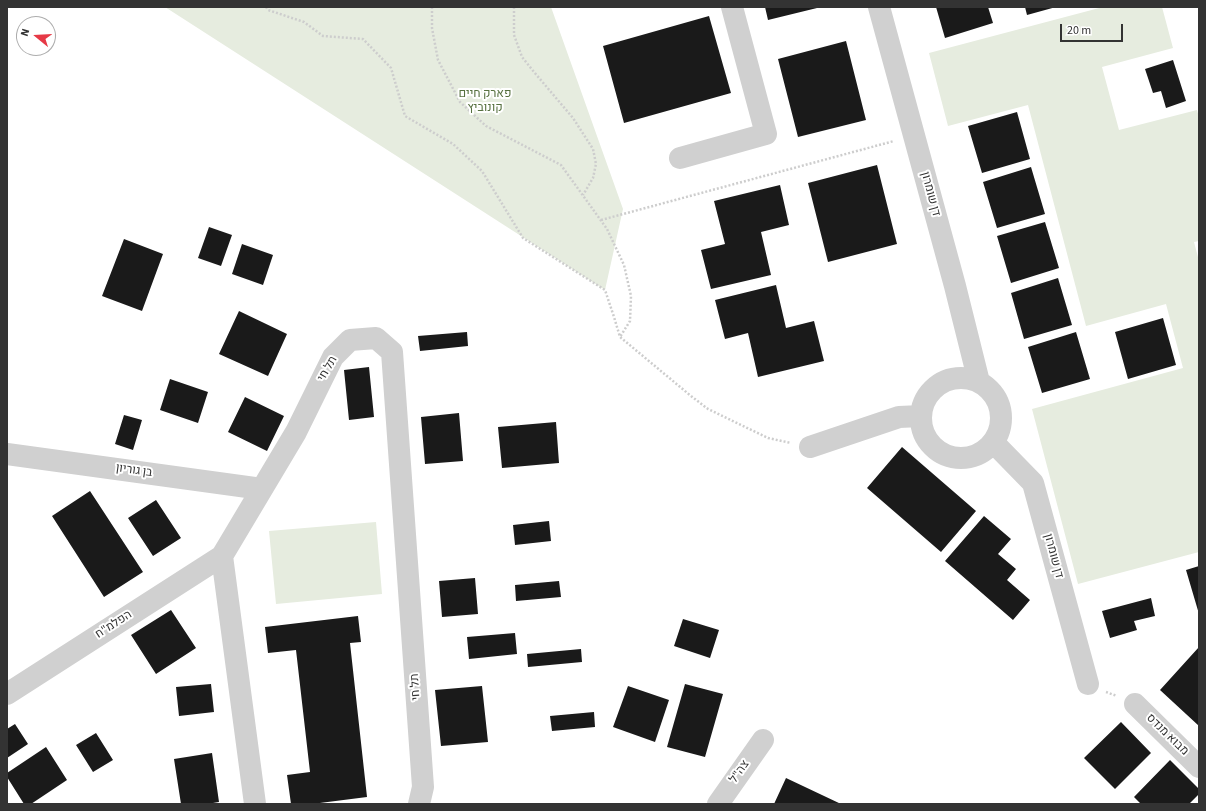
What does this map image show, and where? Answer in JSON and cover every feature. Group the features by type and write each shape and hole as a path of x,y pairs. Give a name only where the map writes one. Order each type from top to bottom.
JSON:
{"street":[{"path":"680,158 766,134 732,7"},
{"name":"דן שומרון","path":"879,7 955,286 979,382"},
{"name":"תל חי","path":"222,556 296,432 333,357 350,340 376,338 392,352 423,787 419,804"},
{"path":"966,378 979,382 990,391 997,402 1001,416 999,430 993,442 982,452 971,457 958,458 946,456 935,449 927,440 922,428 921,416 924,403 931,391 941,383 953,379 966,378"},
{"path":"810,447 899,417 921,416"},
{"name":"דן שומרון","path":"993,442 1033,483 1088,684"},
{"name":"בן גוריון","path":"7,454 262,488"},
{"path":"222,556 255,804"},
{"name":"הפלמ\"ח","path":"7,694 222,556"},
{"name":"מבוא מנדס","path":"1135,704 1199,767"},
{"name":"צה\"ל","path":"718,804 763,740"}],"path":[{"path":"266,7 268,10 304,22 322,36 363,39 391,68 405,116 453,144 482,172 523,238 604,290 620,337 708,409 768,438 810,447"},
{"path":"432,7 432,28 438,60 460,102 486,126 561,165 607,229 624,265 631,296 630,321 620,337"},
{"path":"514,7 514,36 522,57 573,118 594,149 596,164 593,178 583,195"},
{"path":"601,220 914,135"},
{"path":"1088,684 1135,704"}],"green space":[{"name":"פארק חיים קונוביץ","path":"165,7 551,7 623,209 605,290"},
{"path":"1103,7 1162,7 1173,48 1102,67 1119,130 1197,110 1199,117 1199,241 1194,242 1199,261 1199,552 1078,584 1032,409 1183,368 1166,304 1086,326 1028,105 948,126 929,53"},
{"path":"376,522 382,594 276,604 269,531"}],"building":[{"path":"765,7 817,7 817,8 768,20"},
{"path":"936,7 988,7 993,23 945,38"},
{"path":"1025,7 1056,7 1027,15"},
{"path":"709,16 731,93 624,123 603,46"},
{"path":"846,41 866,120 798,137 778,59"},
{"path":"1173,60 1186,101 1166,108 1161,91 1153,93 1145,69"},
{"path":"1017,112 1030,159 982,173 968,126"},
{"path":"877,165 897,244 828,262 808,183"},
{"path":"1031,167 1045,214 997,228 983,182"},
{"path":"780,185 789,225 761,232 771,275 711,289 701,250 725,244 714,201"},
{"path":"1045,222 1059,268 1011,283 997,236"},
{"path":"209,227 232,235 221,266 198,258"},
{"path":"124,239 163,254 142,311 102,296"},
{"path":"242,244 273,255 263,285 232,274"},
{"path":"1058,278 1072,325 1024,339 1011,293"},
{"path":"776,285 786,328 814,321 824,361 758,377 748,333 725,339 715,300"},
{"path":"239,311 287,334 268,376 219,354"},
{"path":"1163,318 1176,365 1128,379 1115,332"},
{"path":"467,332 468,346 420,351 418,336"},
{"path":"1076,332 1090,379 1042,393 1028,347"},
{"path":"369,367 374,417 349,420 344,370"},
{"path":"170,379 208,392 198,423 160,410"},
{"path":"245,397 284,416 267,451 228,432"},
{"path":"459,413 463,461 425,464 421,417"},
{"path":"124,415 142,420 133,450 115,444"},
{"path":"556,422 559,463 502,468 498,427"},
{"path":"902,447 976,511 941,552 867,488"},
{"path":"90,491 143,572 104,597 52,516"},
{"path":"156,500 181,538 153,556 128,518"},
{"path":"984,516 1011,539 998,554 1016,569 1007,580 1030,600 1013,620 945,561"},
{"path":"549,521 551,541 515,545 513,525"},
{"path":"1199,566 1199,614 1186,570"},
{"path":"475,578 478,614 442,617 439,581"},
{"path":"559,581 561,597 516,601 515,585"},
{"path":"1151,598 1155,616 1134,621 1137,630 1110,638 1102,611"},
{"path":"171,610 196,648 156,674 131,635"},
{"path":"358,616 361,642 350,643 367,797 312,804 291,804 287,775 310,772 296,650 268,653 265,627"},
{"path":"683,619 719,630 710,658 674,646"},
{"path":"515,633 517,654 469,659 467,637"},
{"path":"1199,647 1199,726 1160,690"},
{"path":"581,649 582,662 528,667 527,654"},
{"path":"211,684 214,712 179,716 176,687"},
{"path":"685,684 723,694 705,757 667,747"},
{"path":"482,686 488,742 441,746 435,690"},
{"path":"628,686 669,700 655,742 613,727"},
{"path":"594,712 595,727 552,731 550,716"},
{"path":"1121,722 1151,753 1115,789 1084,758"},
{"path":"15,724 28,744 7,758 7,729"},
{"path":"96,733 113,760 93,772 76,745"},
{"path":"46,747 67,780 31,804 24,804 7,777 7,773"},
{"path":"212,753 219,802 207,804 181,804 174,759"},
{"path":"1170,760 1199,789 1199,794 1189,804 1141,804 1134,797"},
{"path":"786,778 841,804 774,804"}]}
